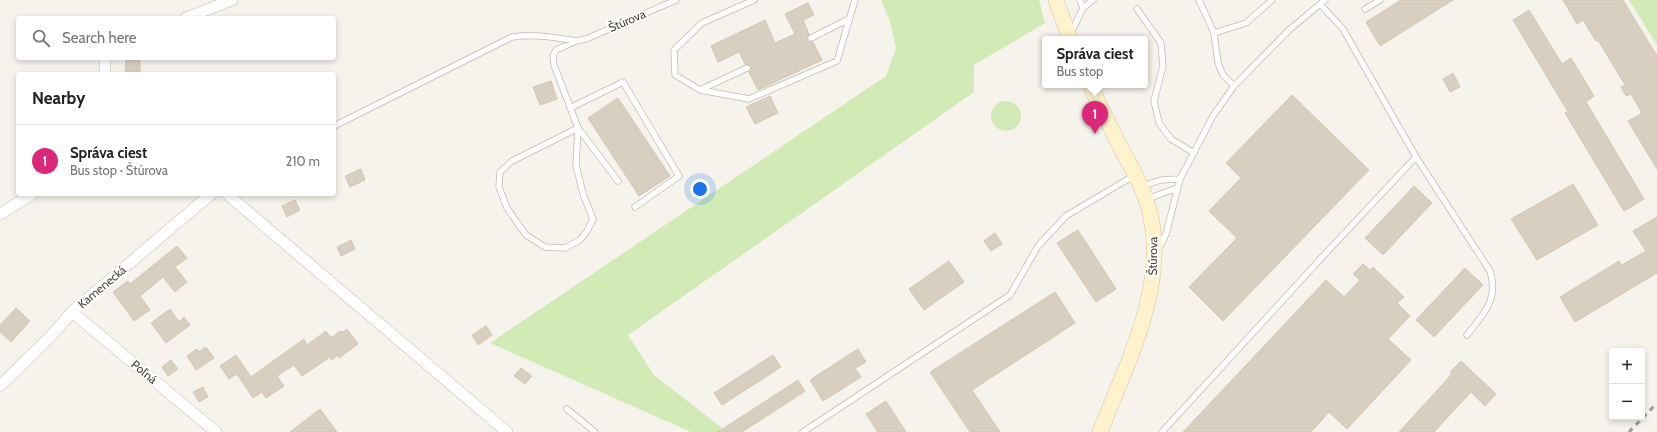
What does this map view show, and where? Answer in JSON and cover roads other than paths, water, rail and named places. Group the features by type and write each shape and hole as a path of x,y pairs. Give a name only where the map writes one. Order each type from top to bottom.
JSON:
{"street":[{"path":"191,16 232,0"},
{"path":"1056,0 1069,36"},
{"path":"104,72 105,60"},
{"name":"Štúrova","path":"1092,88 1141,187 1153,229 1154,257 1152,282 1146,315 1100,432"},
{"path":"0,214 29,196"},
{"name":"Kamenecká","path":"0,386 50,337 72,312 207,196"},
{"path":"229,196 507,432"},
{"name":"Poľná","path":"72,312 216,432"}],"lane":[{"name":"Štúrova","path":"578,128 554,65 553,56 556,50 576,41 586,39 676,0"},
{"path":"754,0 702,23 674,50 675,75 700,90 749,99 836,61 855,0"},
{"path":"1080,0 1083,8"},
{"path":"1071,36 1083,8 1093,0"},
{"path":"1199,0 1214,33 1218,62 1223,75 1234,86"},
{"path":"1214,33 1246,22 1272,0"},
{"path":"1365,9 1380,0"},
{"path":"1154,257 1166,234 1180,179 1214,116 1234,86 1289,30 1323,2 1343,29 1416,157 1490,271 1493,288 1492,299 1488,308 1467,335"},
{"path":"1136,10 1161,43 1163,66 1154,101 1158,123 1171,139 1194,153"},
{"path":"811,38 849,19"},
{"path":"336,125 512,37 530,34 576,41"},
{"path":"700,90 747,68"},
{"path":"570,108 623,82 679,176 635,207"},
{"path":"578,128 576,165 583,194 593,219 587,231 580,240 566,248 545,247 526,235 507,208 498,187 500,172 512,162 578,128"},
{"path":"578,128 618,181"},
{"path":"1162,432 1416,157"},
{"path":"803,432 1010,295 1038,246 1066,216 1161,180 1180,179"},
{"path":"1141,187 1177,188"},
{"path":"567,409 595,432"}],"railway":[{"path":"1629,432 1657,403"}],"place":[{"name":"Správa ciest","path":"1095,134"}]}
